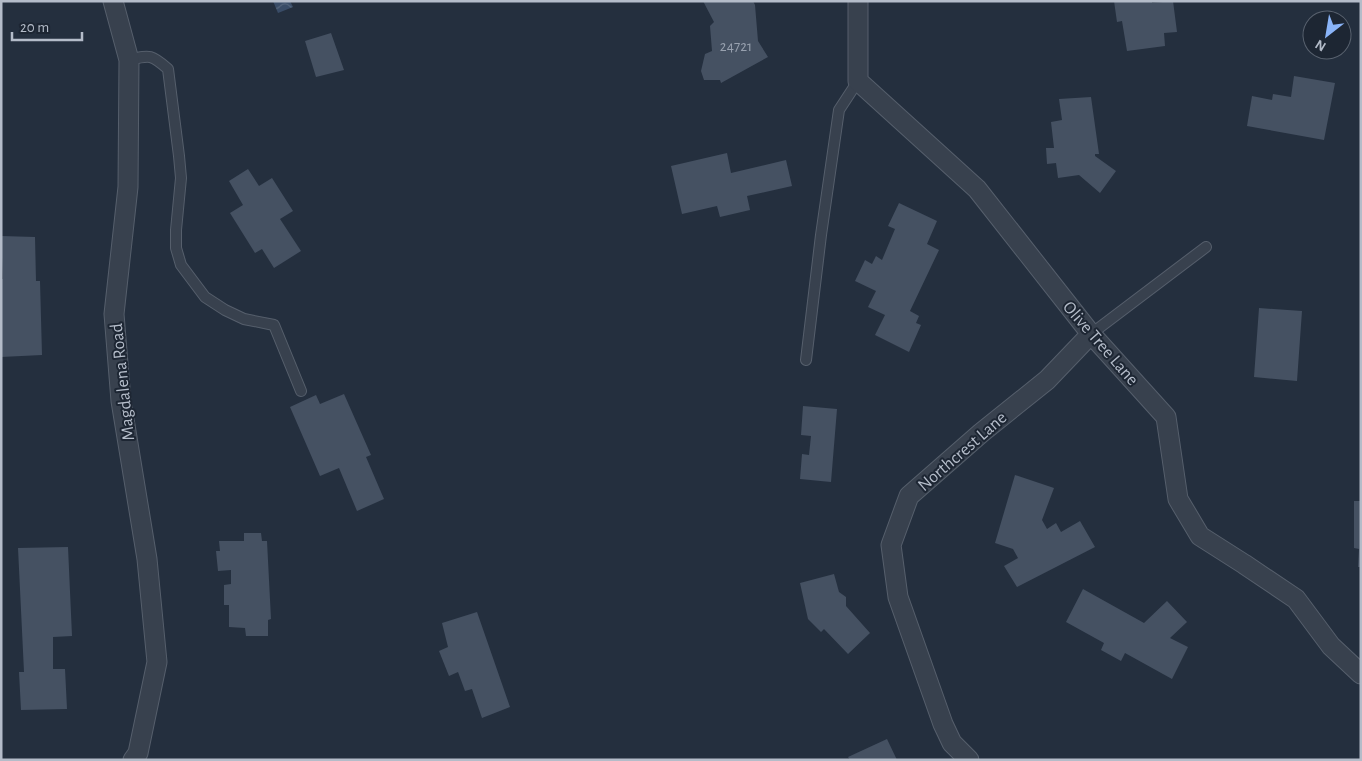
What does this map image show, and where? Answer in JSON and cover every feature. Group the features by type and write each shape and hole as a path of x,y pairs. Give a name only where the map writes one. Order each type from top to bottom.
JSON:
{"street":[{"name":"Magdalena Road","path":"113,1 129,60 128,187 114,314 121,401 147,559 157,662 138,753 133,760"},
{"path":"858,1 858,81"},
{"name":"Olive Tree Lane","path":"858,81 977,189 1091,334 1166,417 1178,499 1200,536 1296,599 1331,646 1361,674"},
{"name":"Northcrest Lane","path":"969,760 952,743 943,724 898,597 891,545 910,496 1047,380 1091,334"}],"lane":[{"path":"129,60 146,56 157,60 168,68 181,178 176,230 176,248 181,265 205,297 225,310 244,319 274,325 301,390"},
{"path":"806,360 839,110 858,81"},
{"path":"1091,334 1206,247"}],"water":[{"path":"273,1 290,1 293,7 278,13"}],"building":[{"path":"703,1 753,1 758,41 768,57 721,83 720,80 704,80 701,71 705,54 712,51 710,26 714,22"},
{"path":"1114,1 1152,1 1152,3 1173,1 1177,32 1164,33 1165,46 1127,51 1122,21 1117,22"},
{"path":"331,33 344,70 316,77 305,41"},
{"path":"1294,76 1335,83 1324,140 1247,126 1252,96 1272,100 1273,94 1291,97"},
{"path":"1091,97 1099,154 1095,154 1095,156 1116,171 1100,193 1079,175 1058,178 1056,163 1047,164 1046,148 1054,148 1051,122 1062,120 1059,99"},
{"path":"727,153 731,173 786,160 792,186 747,196 750,210 720,217 717,206 682,214 671,166"},
{"path":"248,169 259,186 272,178 293,211 280,219 301,251 274,268 262,249 255,253 230,213 243,205 229,181"},
{"path":"899,203 937,221 927,244 939,250 910,311 919,316 916,323 921,325 909,352 875,335 885,315 868,307 876,291 855,281 865,260 872,264 876,256 882,260 895,229 888,226"},
{"path":"1,236 35,237 36,281 40,281 42,355 1,357 1,279 3,279"},
{"path":"1259,308 1302,311 1297,381 1254,377"},
{"path":"344,394 371,455 366,457 384,499 357,511 339,468 320,476 290,407 316,395 320,404"},
{"path":"803,406 837,409 831,482 800,479 802,454 809,455 811,436 801,435"},
{"path":"1015,475 1054,488 1042,520 1047,529 1056,523 1061,532 1080,521 1095,547 1017,587 1004,566 1018,558 1013,549 995,543"},
{"path":"1354,501 1361,501 1361,567 1358,567 1359,549 1354,548"},
{"path":"244,533 261,533 262,541 267,541 271,619 268,620 268,636 246,636 245,628 229,627 229,605 224,605 224,585 231,584 231,570 218,571 216,551 220,551 219,541 244,541"},
{"path":"68,547 72,636 53,637 53,669 65,669 67,709 21,710 19,672 24,672 18,548"},
{"path":"834,574 839,592 846,597 846,606 870,633 848,654 824,629 821,632 808,619 800,583"},
{"path":"1083,589 1144,623 1167,601 1187,622 1170,638 1188,647 1172,679 1125,653 1121,661 1101,650 1104,643 1066,622"},
{"path":"477,612 510,707 482,718 472,689 465,691 458,672 449,676 439,651 448,647 442,623"},
{"path":"887,739 897,760 850,760 848,757"}]}
